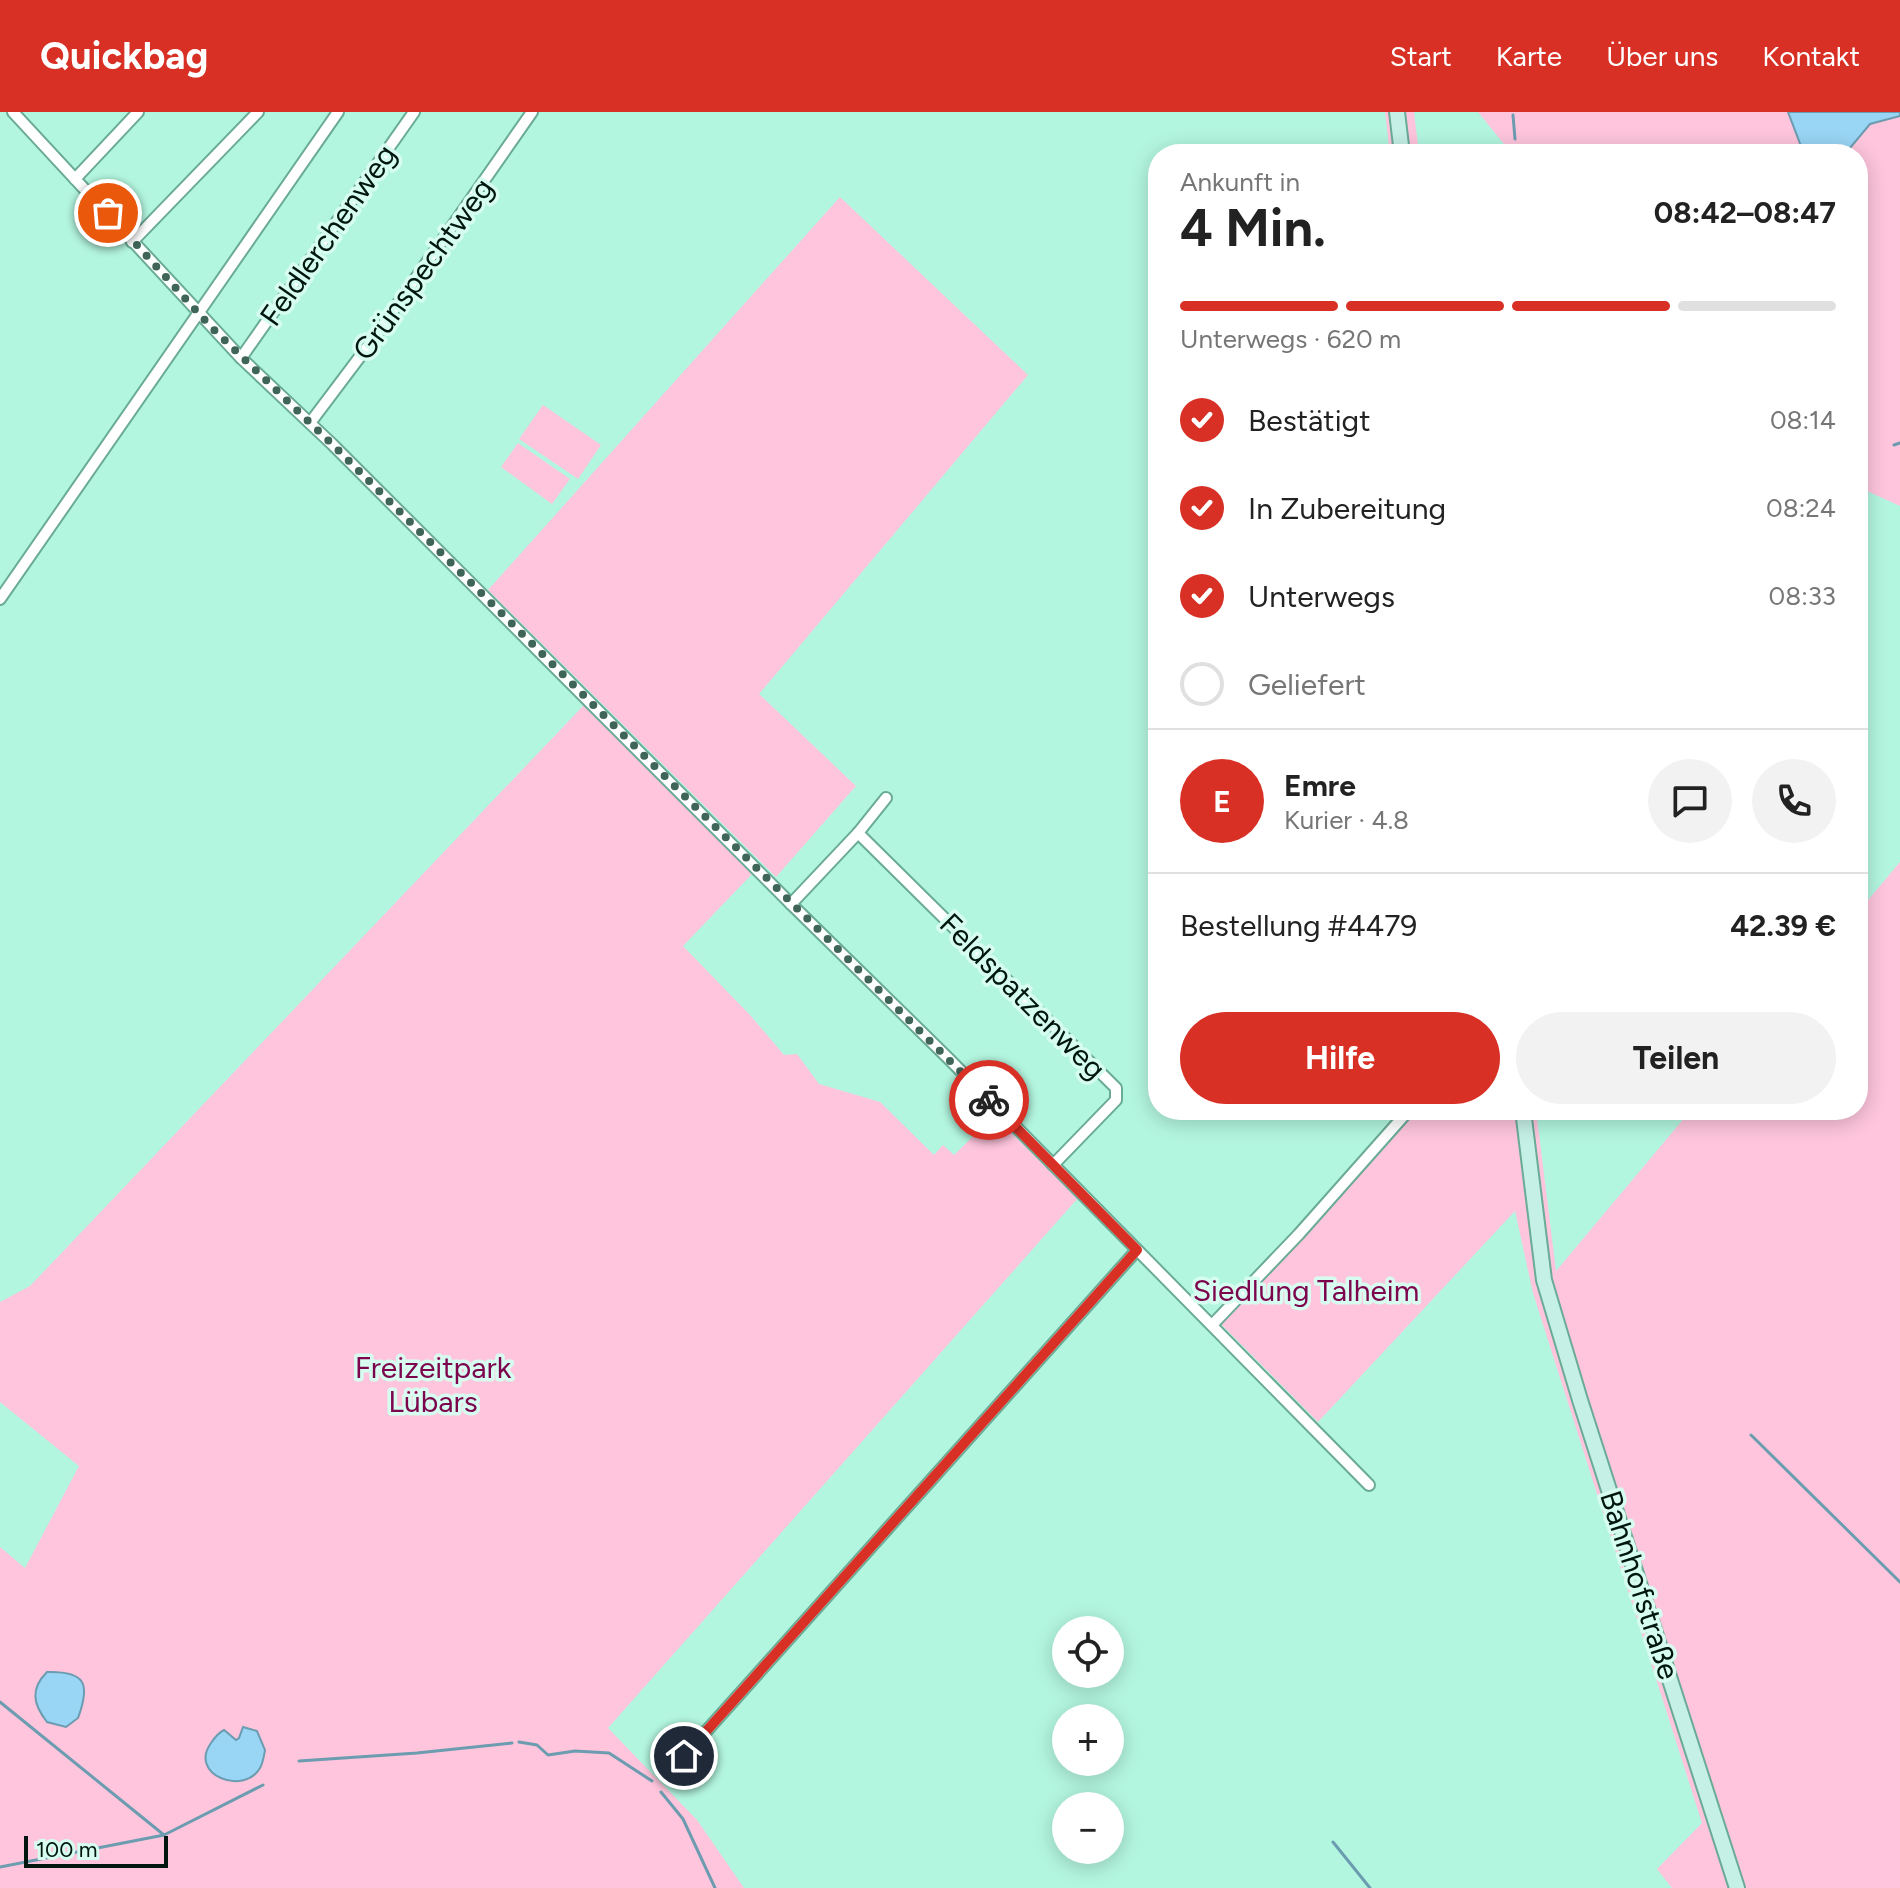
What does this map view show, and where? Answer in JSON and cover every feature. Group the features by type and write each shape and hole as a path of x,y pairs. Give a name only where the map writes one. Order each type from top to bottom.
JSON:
{"street":[{"path":"75,179 138,112"},
{"path":"132,242 258,112"},
{"path":"0,599 338,112"},
{"name":"Feldlerchenweg","path":"241,358 414,112"},
{"name":"Grünspechtweg","path":"310,423 374,338 532,112"},
{"path":"1397,112 1401,144"},
{"path":"18,114 241,358 310,423 1053,1165 1369,1485"},
{"path":"791,904 858,833 886,798"},
{"name":"Feldspatzenweg","path":"858,833 1116,1088 1116,1100 1053,1165"},
{"path":"1212,1325 1299,1234 1400,1120"},
{"name":"Bahnhofstraße","path":"1524,1120 1544,1280 1737,1888"},
{"path":"684,1756 1137,1250"}],"green space":[{"path":"1385,112 1414,112 1418,144 1389,144"},
{"path":"1478,112 1788,112 1800,144 1504,144"},
{"path":"1900,116 1900,506 1868,492 1868,144 1853,144 1870,124"},
{"path":"840,197 1028,375 759,694 856,786 776,877 488,590"},
{"path":"543,405 601,445 578,479 519,439"},
{"path":"518,443 570,479 552,504 501,467"},
{"name":"Freizeitpark Lübars","path":"584,705 752,874 683,946 784,1055 797,1054 819,1084 880,1102 934,1155 943,1145 954,1155 994,1116 1078,1198 608,1728 697,1820 744,1888 0,1888 0,1547 25,1568 79,1466 0,1402 0,1302 30,1286"},
{"name":"Siedlung Talheim","path":"1900,862 1900,1888 1672,1888 1657,1869 1702,1823 1533,1293 1515,1211 1318,1422 1217,1320 1399,1120 1537,1120 1556,1271 1683,1120 1868,1120 1868,900"}],"water":[{"path":"1788,112 1900,112 1900,116 1870,124 1853,144 1800,144"},
{"path":"47,1672 70,1674 82,1682 84,1696 78,1718 66,1727 47,1722 36,1703 38,1684"},
{"path":"243,1727 257,1731 265,1750 261,1766 252,1776 242,1780 221,1778 207,1764 206,1754 220,1732 224,1730 236,1740"}],"waterway":[{"path":"1513,115 1515,139"},
{"path":"1894,445 1900,443"},
{"path":"1751,1435 1900,1582"},
{"path":"0,1702 164,1835"},
{"path":"519,1742 537,1745 548,1755 575,1751 609,1753 652,1781"},
{"path":"299,1761 512,1743"},
{"path":"0,1867 164,1835 263,1785"},
{"path":"661,1792 683,1819 715,1888"},
{"path":"1333,1842 1370,1888"}],"way so far":[{"path":"108,213 241,358 332,444 989,1100"}],"route":[{"path":"684,1756 1137,1250 989,1100"}]}
